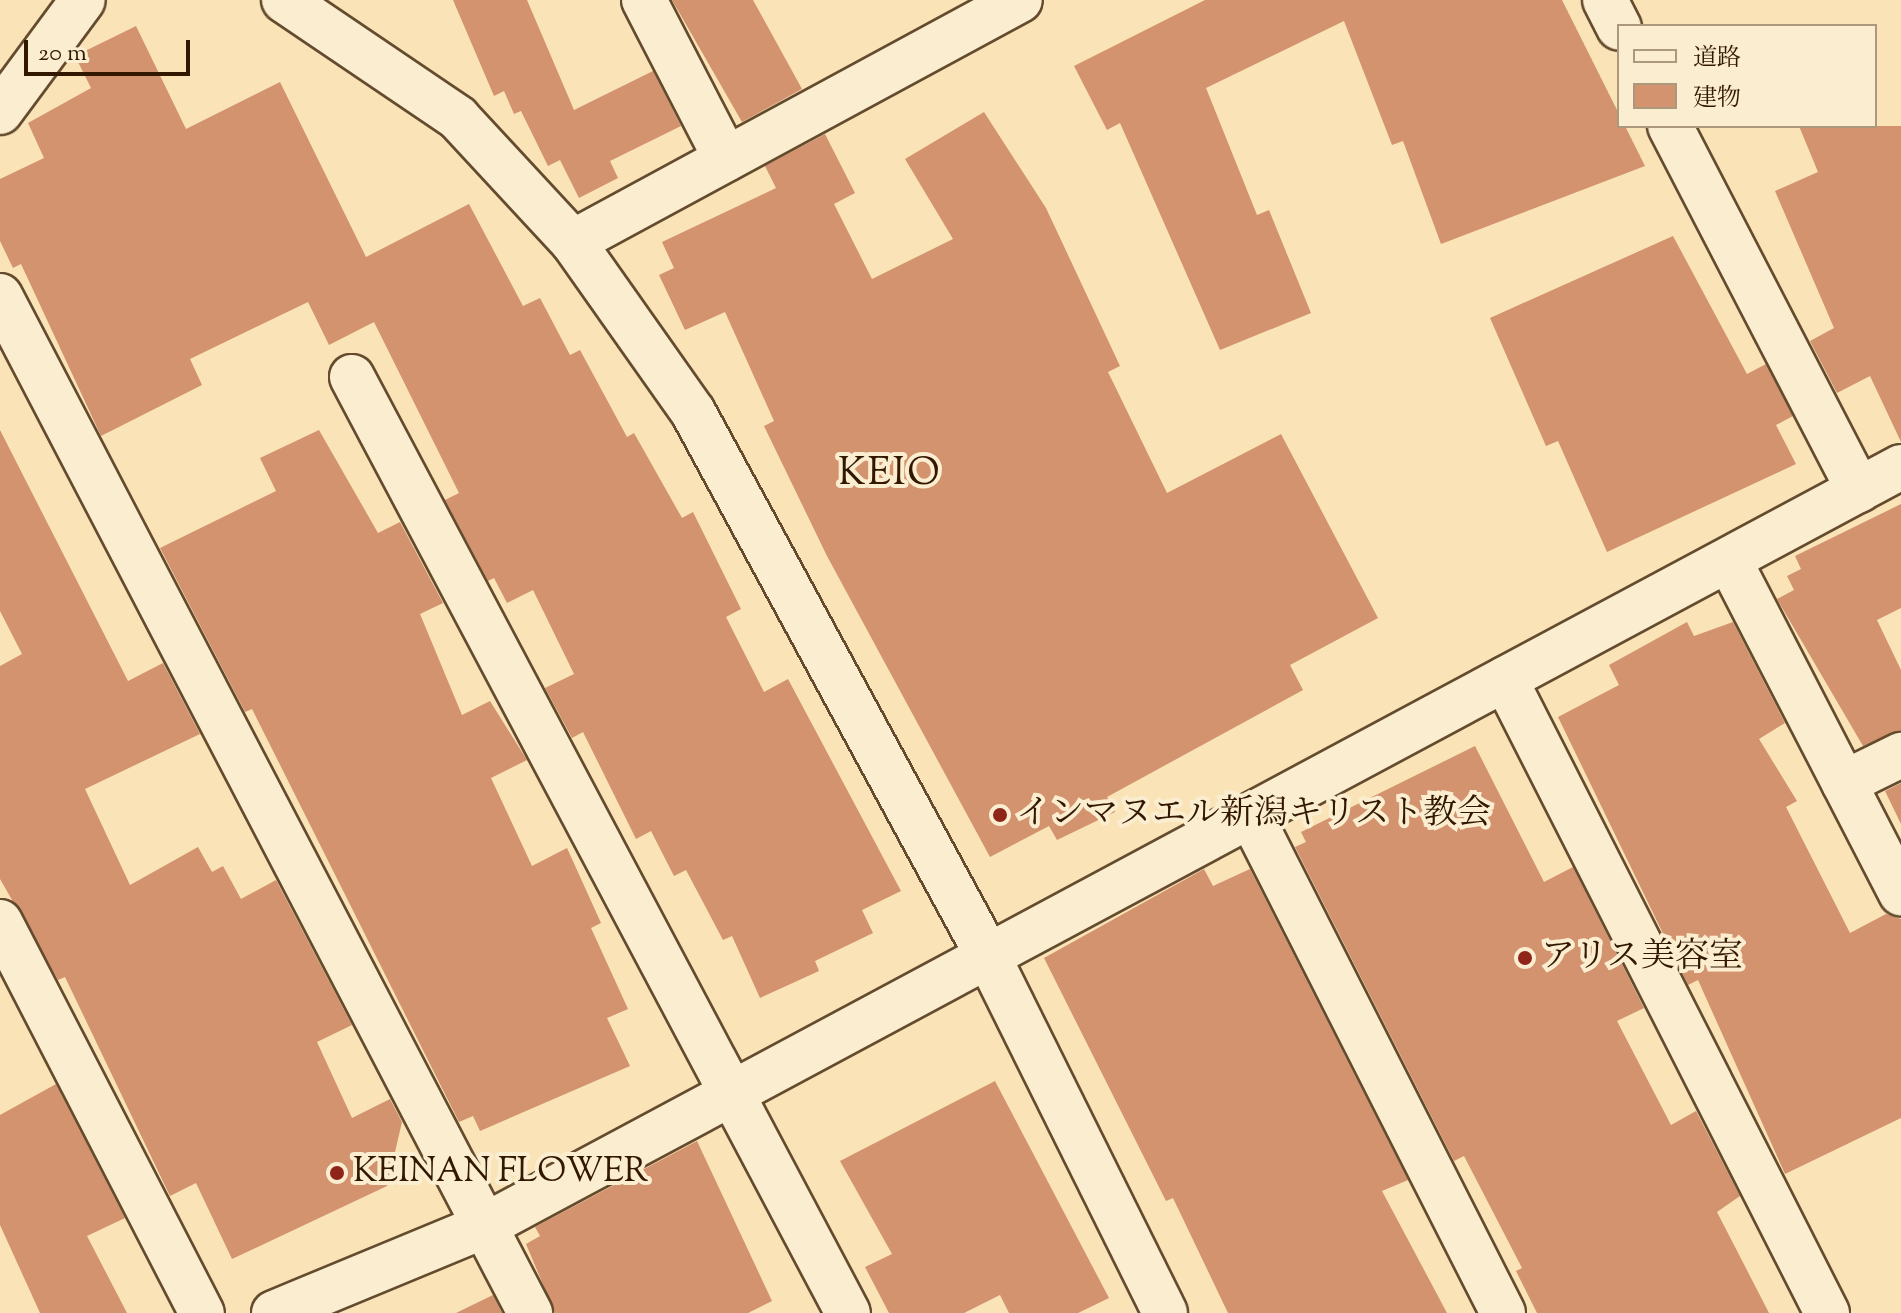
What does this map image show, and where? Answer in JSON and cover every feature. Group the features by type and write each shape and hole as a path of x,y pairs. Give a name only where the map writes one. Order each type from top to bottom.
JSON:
{"street":[{"path":"0,112 83,0"},
{"path":"284,0 458,118 573,242 693,412 988,956 1165,1313"},
{"path":"644,0 726,159"},
{"path":"573,242 726,159 963,14 1020,0"},
{"path":"1605,0 1617,24"},
{"path":"1671,128 1859,490"},
{"path":"0,296 530,1313"},
{"path":"352,377 848,1313"},
{"path":"274,1313 486,1225 1505,679 1730,562 1901,467"},
{"path":"1730,562 1901,894"},
{"path":"1505,679 1827,1313"},
{"path":"1844,783 1901,755"},
{"path":"1251,816 1503,1313"},
{"path":"0,922 202,1313"}],"building":[{"path":"453,0 527,0 574,110 653,71 681,126 610,161 618,178 579,198 560,160 548,166 521,111 514,114 504,91 494,96"},
{"path":"672,0 753,0 802,89 742,122"},
{"path":"1205,0 1562,0 1617,110 1617,128 1626,128 1645,166 1441,244 1403,141 1392,145 1344,21 1206,88 1257,215 1269,210 1311,313 1220,350 1120,123 1107,130 1074,66"},
{"path":"136,26 186,129 280,82 366,257 469,204 523,306 540,298 570,355 580,350 627,437 634,433 682,518 693,512 741,609 726,617 764,692 788,679 901,891 862,910 873,933 815,961 819,971 760,998 732,936 723,940 686,870 674,876 651,831 636,839 583,732 572,738 545,688 574,674 533,590 507,603 494,578 488,581 445,500 459,493 374,322 329,345 308,302 190,359 202,385 101,436 21,264 13,268 0,241 0,179 44,158 28,123 91,88 75,56"},
{"path":"984,112 1046,208 1120,366 1108,372 1167,493 1281,434 1378,618 1290,665 1303,690 1107,797 1115,812 1057,840 1049,826 990,857 827,556 764,426 774,421 725,312 685,330 659,275 674,268 662,242 776,188 765,166 825,134 855,193 834,204 872,279 953,239 905,159"},
{"path":"1901,126 1901,442 1870,376 1837,393 1810,341 1834,328 1775,191 1818,172 1800,128"},
{"path":"1673,236 1747,374 1766,364 1793,416 1776,425 1796,464 1607,552 1558,441 1546,446 1490,318"},
{"path":"0,430 128,681 163,663 200,734 85,789 130,885 198,847 212,872 223,866 241,899 276,880 352,1025 317,1042 352,1118 390,1099 402,1122 387,1186 232,1259 196,1183 170,1196 65,977 58,980 0,879 0,666 22,654 0,611"},
{"path":"319,430 378,533 400,522 443,603 420,614 462,715 490,701 527,760 491,778 532,866 567,848 601,923 591,928 628,1009 607,1018 630,1066 480,1131 473,1116 459,1122 252,709 245,712 160,548 276,491 260,458"},
{"path":"1901,504 1901,608 1877,620 1901,670 1901,730 1863,746 1777,599 1794,590 1787,576 1801,569 1795,556"},
{"path":"1687,622 1694,636 1733,622 1785,723 1759,739 1797,801 1786,807 1850,933 1886,914 1901,919 1901,1118 1785,1174 1698,980 1688,985 1558,717 1619,685 1609,665"},
{"path":"1475,746 1544,882 1573,867 1644,1008 1617,1021 1671,1125 1696,1111 1740,1196 1717,1212 1769,1313 1537,1313 1516,1271 1522,1268 1464,1156 1454,1161 1295,847 1306,842 1301,832"},
{"path":"1901,783 1901,824 1885,791"},
{"path":"1204,869 1213,886 1250,869 1408,1180 1382,1191 1447,1313 1228,1313 1173,1198 1166,1201 1044,958"},
{"path":"995,1081 1109,1298 1078,1313 1009,1313 1000,1295 964,1313 889,1313 865,1267 892,1254 840,1161"},
{"path":"56,1084 125,1218 87,1236 127,1313 40,1313 0,1225 0,1115"},
{"path":"697,1141 772,1301 748,1313 555,1313 526,1244 540,1236 535,1227"},
{"path":"493,1295 502,1313 456,1313"}],"place":[{"name":"インマヌエル新潟キリスト教会","path":"1000,815"},
{"name":"アリス美容室","path":"1525,958"},
{"name":"KEINAN FLOWER","path":"337,1173"}],"district":[{"name":"KEIO","path":"890,476"}]}
